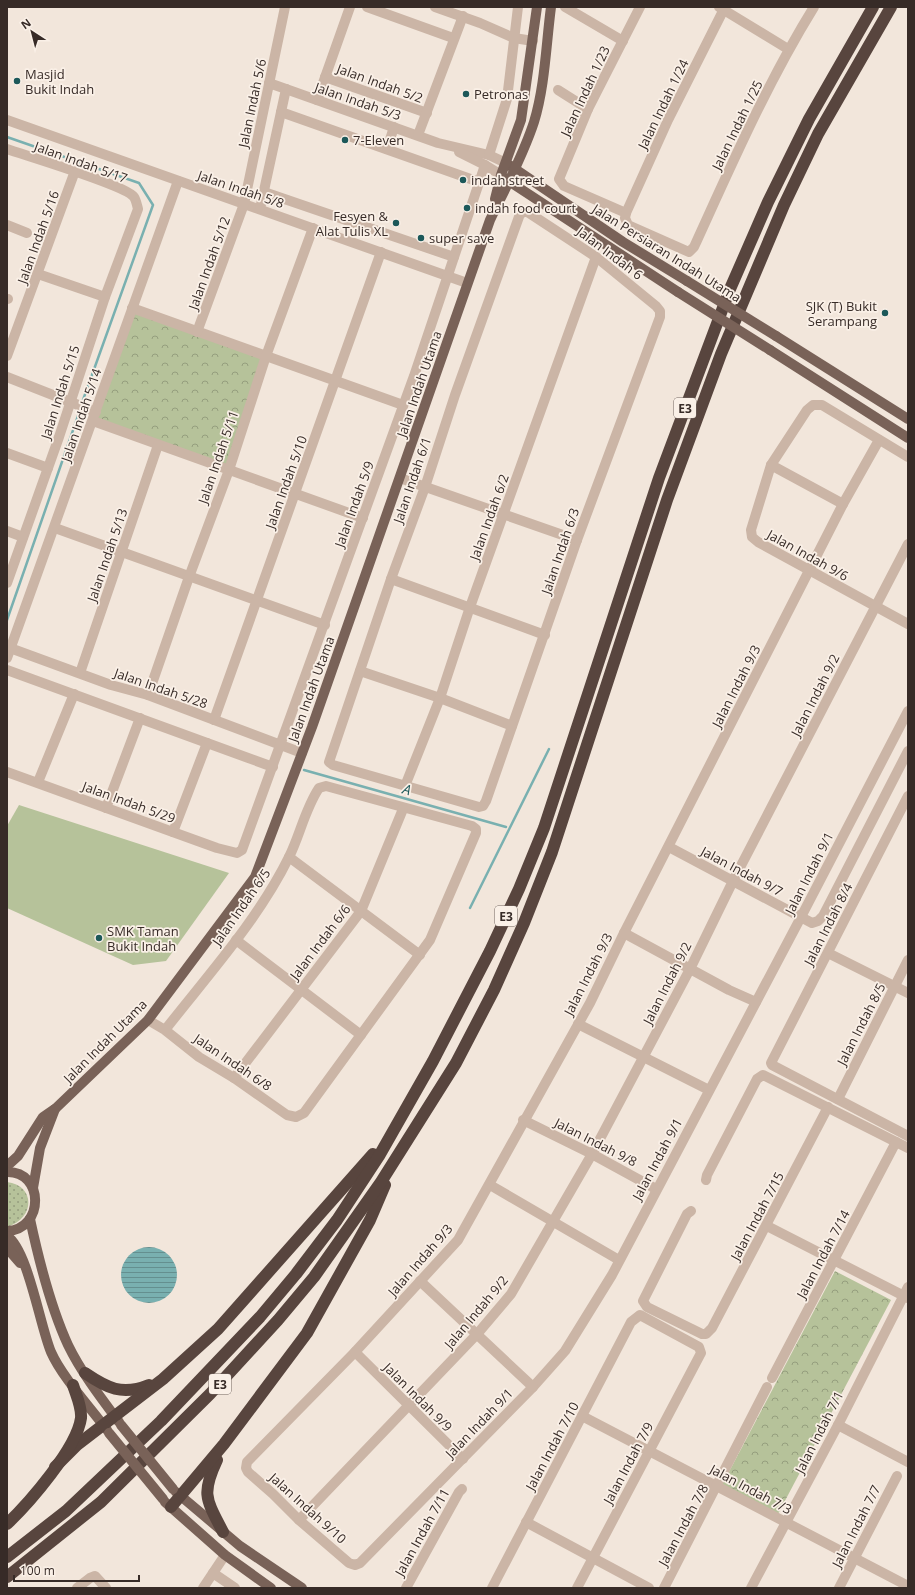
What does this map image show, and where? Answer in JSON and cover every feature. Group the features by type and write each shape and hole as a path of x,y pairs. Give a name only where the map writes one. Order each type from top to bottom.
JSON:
{"highway":[{"name":"E3","path":"7,1557 66,1511 161,1421 260,1317 296,1274 337,1220 379,1156 433,1061 458,1015 519,889 544,828 659,478 730,289 768,202 809,119 873,7"},
{"name":"E3","path":"7,1577 101,1502 210,1394 278,1320 314,1276 396,1158 456,1063 494,990 524,923 562,825 667,500 721,354 787,198 822,128 891,7"},
{"path":"55,1467 77,1445 106,1429 118,1420 218,1329 389,1137"},
{"path":"167,1503 224,1444 307,1333 370,1220 396,1158"},
{"path":"85,1373 104,1386 118,1390 137,1390 163,1380"},
{"path":"7,1524 23,1509 75,1438 81,1418 80,1406 73,1385"},
{"path":"223,1532 206,1494 207,1480 224,1444"}],"main road":[{"path":"510,166 521,120 537,7"},
{"path":"510,166 534,122 540,95 551,7"},
{"name":"Jalan Indah Utama","path":"7,1166 18,1156 42,1117 56,1108 148,1020 255,877 302,753 400,478 467,283 510,166"},
{"name":"Jalan Persiaran Indah Utama","path":"510,166 623,242 908,419"},
{"name":"Jalan Persiaran Indah Utama","path":"505,178 678,292 908,438"},
{"path":"7,1231 17,1229 30,1219 36,1204 33,1188 40,1148 56,1108"},
{"path":"7,1172 19,1174 27,1180 33,1188"},
{"path":"30,1219 38,1255 68,1346 118,1420 177,1492 240,1546 302,1588"},
{"path":"7,1236 17,1246 52,1354 73,1385 106,1429 167,1503 225,1554 271,1588"},
{"path":"7,1248 27,1273"}],"street":[{"name":"Jalan Indah 5/6","path":"244,204 285,7"},
{"path":"317,100 350,7"},
{"path":"367,7 454,38"},
{"path":"487,160 507,99 518,7"},
{"path":"565,7 623,41"},
{"name":"Jalan Indah 1/23","path":"626,213 564,186 559,179 588,110 640,7"},
{"name":"Jalan Indah 1/25","path":"626,213 625,218 628,225 685,251 692,250 736,154 788,50 814,7"},
{"path":"439,8 463,16 514,38 533,41"},
{"path":"722,8 788,50"},
{"name":"Jalan Indah 1/24","path":"626,213 668,120 722,8"},
{"path":"418,136 463,16"},
{"name":"Jalan Indah 5/2","path":"325,77 427,113"},
{"name":"Jalan Indah 5/3","path":"270,83 487,160 510,166"},
{"path":"260,209 286,89"},
{"path":"558,90 588,110"},
{"path":"281,112 479,182"},
{"name":"Jalan Indah 5/8","path":"7,120 467,283"},
{"path":"387,149 394,127"},
{"name":"Jalan Indah 5/17","path":"7,149 75,171 125,191 134,197 138,209"},
{"name":"Jalan Indah 5/3","path":"487,160 505,178"},
{"name":"Jalan Indah 5/9","path":"242,850 325,625 448,276 487,160"},
{"name":"Jalan Indah 5/16","path":"7,356 75,171"},
{"name":"Jalan Indah 5/14","path":"9,653 178,181"},
{"path":"264,192 454,257"},
{"name":"Jalan Indah 5/12","path":"198,332 244,204"},
{"name":"Jalan Indah 5/15","path":"7,583 71,403 105,297 138,209"},
{"name":"Jalan Indah 6","path":"526,211 596,256 656,306"},
{"name":"Jalan Indah 6/1","path":"405,786 333,765 329,762 390,579 425,487 490,295 520,214 526,211"},
{"path":"7,225 27,233"},
{"path":"353,242 360,225"},
{"name":"Jalan Indah 5/11","path":"148,695 189,576 229,470 266,356 313,228"},
{"name":"Jalan Indah 5/10","path":"214,720 381,252"},
{"name":"Jalan Indah 6/2","path":"405,786 440,698 470,607 596,256"},
{"path":"38,274 105,297"},
{"name":"Jalan Indah 6/3","path":"405,786 479,807 483,806 486,801 578,540 660,317 660,311 656,306"},
{"path":"132,308 403,405"},
{"path":"7,377 71,403 94,417 158,445 362,518"},
{"name":"Jalan Indah 9/6","path":"879,440 822,405 813,405 807,410 772,465 751,530 752,537 758,542 908,624"},
{"path":"879,440 908,457"},
{"name":"Jalan Indah 9/3","path":"246,1468 247,1462 355,1352 458,1240 490,1185 524,1120 578,1024 842,504 879,440"},
{"name":"Jalan Indah 5/13","path":"80,673 158,445"},
{"path":"7,453 48,468"},
{"path":"772,465 842,504"},
{"path":"400,478 578,540"},
{"path":"55,528 325,625"},
{"path":"7,531 23,537"},
{"name":"Jalan Indah 9/2","path":"299,1520 478,1333 511,1294 592,1154 644,1057 690,969 733,881 908,544"},
{"path":"390,579 545,635"},
{"name":"Jalan Indah 5/28","path":"9,653 80,673 111,685 148,695 302,753"},
{"path":"7,670 273,767"},
{"path":"360,671 440,698 512,726"},
{"path":"38,782 74,694"},
{"name":"Jalan Indah 9/1","path":"355,1565 360,1563 463,1459 533,1387 565,1351 619,1260 801,917 908,711"},
{"path":"106,808 140,718"},
{"path":"173,832 207,743"},
{"name":"Jalan Indah 9/7","path":"669,847 812,923 818,921 823,916 908,751"},
{"name":"Jalan Indah 5/29","path":"7,772 230,852 237,853 242,850"},
{"name":"Jalan Indah 6/5","path":"165,1030 236,940 264,900 289,858 319,788 326,786 403,809"},
{"name":"Jalan Indah 8/4","path":"838,1099 772,1065 771,1063 908,796"},
{"path":"236,940 361,1035 430,940 476,833 476,829 472,826 403,809"},
{"name":"Jalan Indah 6/6","path":"234,1078 360,911 403,809"},
{"path":"289,858 420,955"},
{"path":"624,933 690,969 756,1002"},
{"path":"828,953 908,993"},
{"name":"Jalan Indah 8/5","path":"838,1099 908,960"},
{"name":"Jalan Indah 6/8","path":"148,1020 165,1030 200,1057 234,1078 287,1116 296,1117 304,1113 361,1035"},
{"path":"578,1024 709,1090"},
{"path":"706,1180 707,1175 758,1077 765,1076 908,1148"},
{"path":"838,1099 907,1132"},
{"name":"Jalan Indah 7/15","path":"691,1211 687,1214 644,1301 647,1307 698,1333 706,1334 712,1328 828,1108"},
{"name":"Jalan Indah 9/8","path":"524,1120 656,1188"},
{"name":"Jalan Indah 7/14","path":"772,1378 896,1142"},
{"path":"490,1185 619,1260"},
{"path":"767,1226 834,1261 906,1294"},
{"path":"420,1281 478,1333 533,1387"},
{"name":"Jalan Indah 7/1","path":"751,1588 906,1294"},
{"name":"Jalan Indah 7/10","path":"492,1588 631,1322 640,1315 701,1350"},
{"name":"Jalan Indah 7/9","path":"577,1588 701,1350"},
{"name":"Jalan Indah 9/9","path":"355,1352 408,1407 463,1459"},
{"name":"Jalan Indah 7/8","path":"664,1588 767,1387"},
{"name":"Jalan Indah 7/3","path":"582,1416 908,1586"},
{"path":"838,1425 908,1462"},
{"name":"Jalan Indah 9/10","path":"246,1468 248,1472 274,1494 299,1520 349,1563 355,1565"},
{"name":"Jalan Indah 7/7","path":"839,1588 897,1476"},
{"name":"Jalan Indah 7/11","path":"406,1588 458,1492 462,1489"},
{"path":"526,1522 650,1588"},
{"path":"203,1588 225,1554"},
{"path":"213,1573 235,1588"},
{"path":"77,1588 90,1578 97,1577 106,1588"}],"green space":[{"path":"132,308 266,356 229,470 93,421"},
{"path":"19,805 229,873 166,961 133,965 7,908 7,826"},
{"path":"7,1182 16,1184 23,1189 27,1195 28,1202 27,1210 23,1217 16,1223 7,1227"},
{"path":"835,1271 891,1300 778,1514 722,1485"}],"water":[{"path":"143,1247 155,1247 165,1251 173,1259 177,1269 177,1281 173,1291 165,1299 155,1303 143,1303 133,1299 125,1291 121,1281 121,1269 125,1259 133,1251"}],"waterway":[{"path":"7,137 139,183 153,205 83,400"},
{"path":"7,620 79,413"},
{"name":"A","path":"470,908 549,749"},
{"name":"A","path":"304,770 506,827"}],"place":[{"name":"Masjid Bukit Indah","path":"17,81"},
{"name":"Petronas","path":"466,94"},
{"name":"7-Eleven","path":"345,140"},
{"name":"indah street","path":"463,180"},
{"name":"indah food court","path":"467,208"},
{"name":"Fesyen & Alat Tulis XL","path":"396,223"},
{"name":"super save","path":"421,238"},
{"name":"SJK (T) Bukit Serampang","path":"885,313"},
{"name":"SMK Taman Bukit Indah","path":"99,938"}]}
